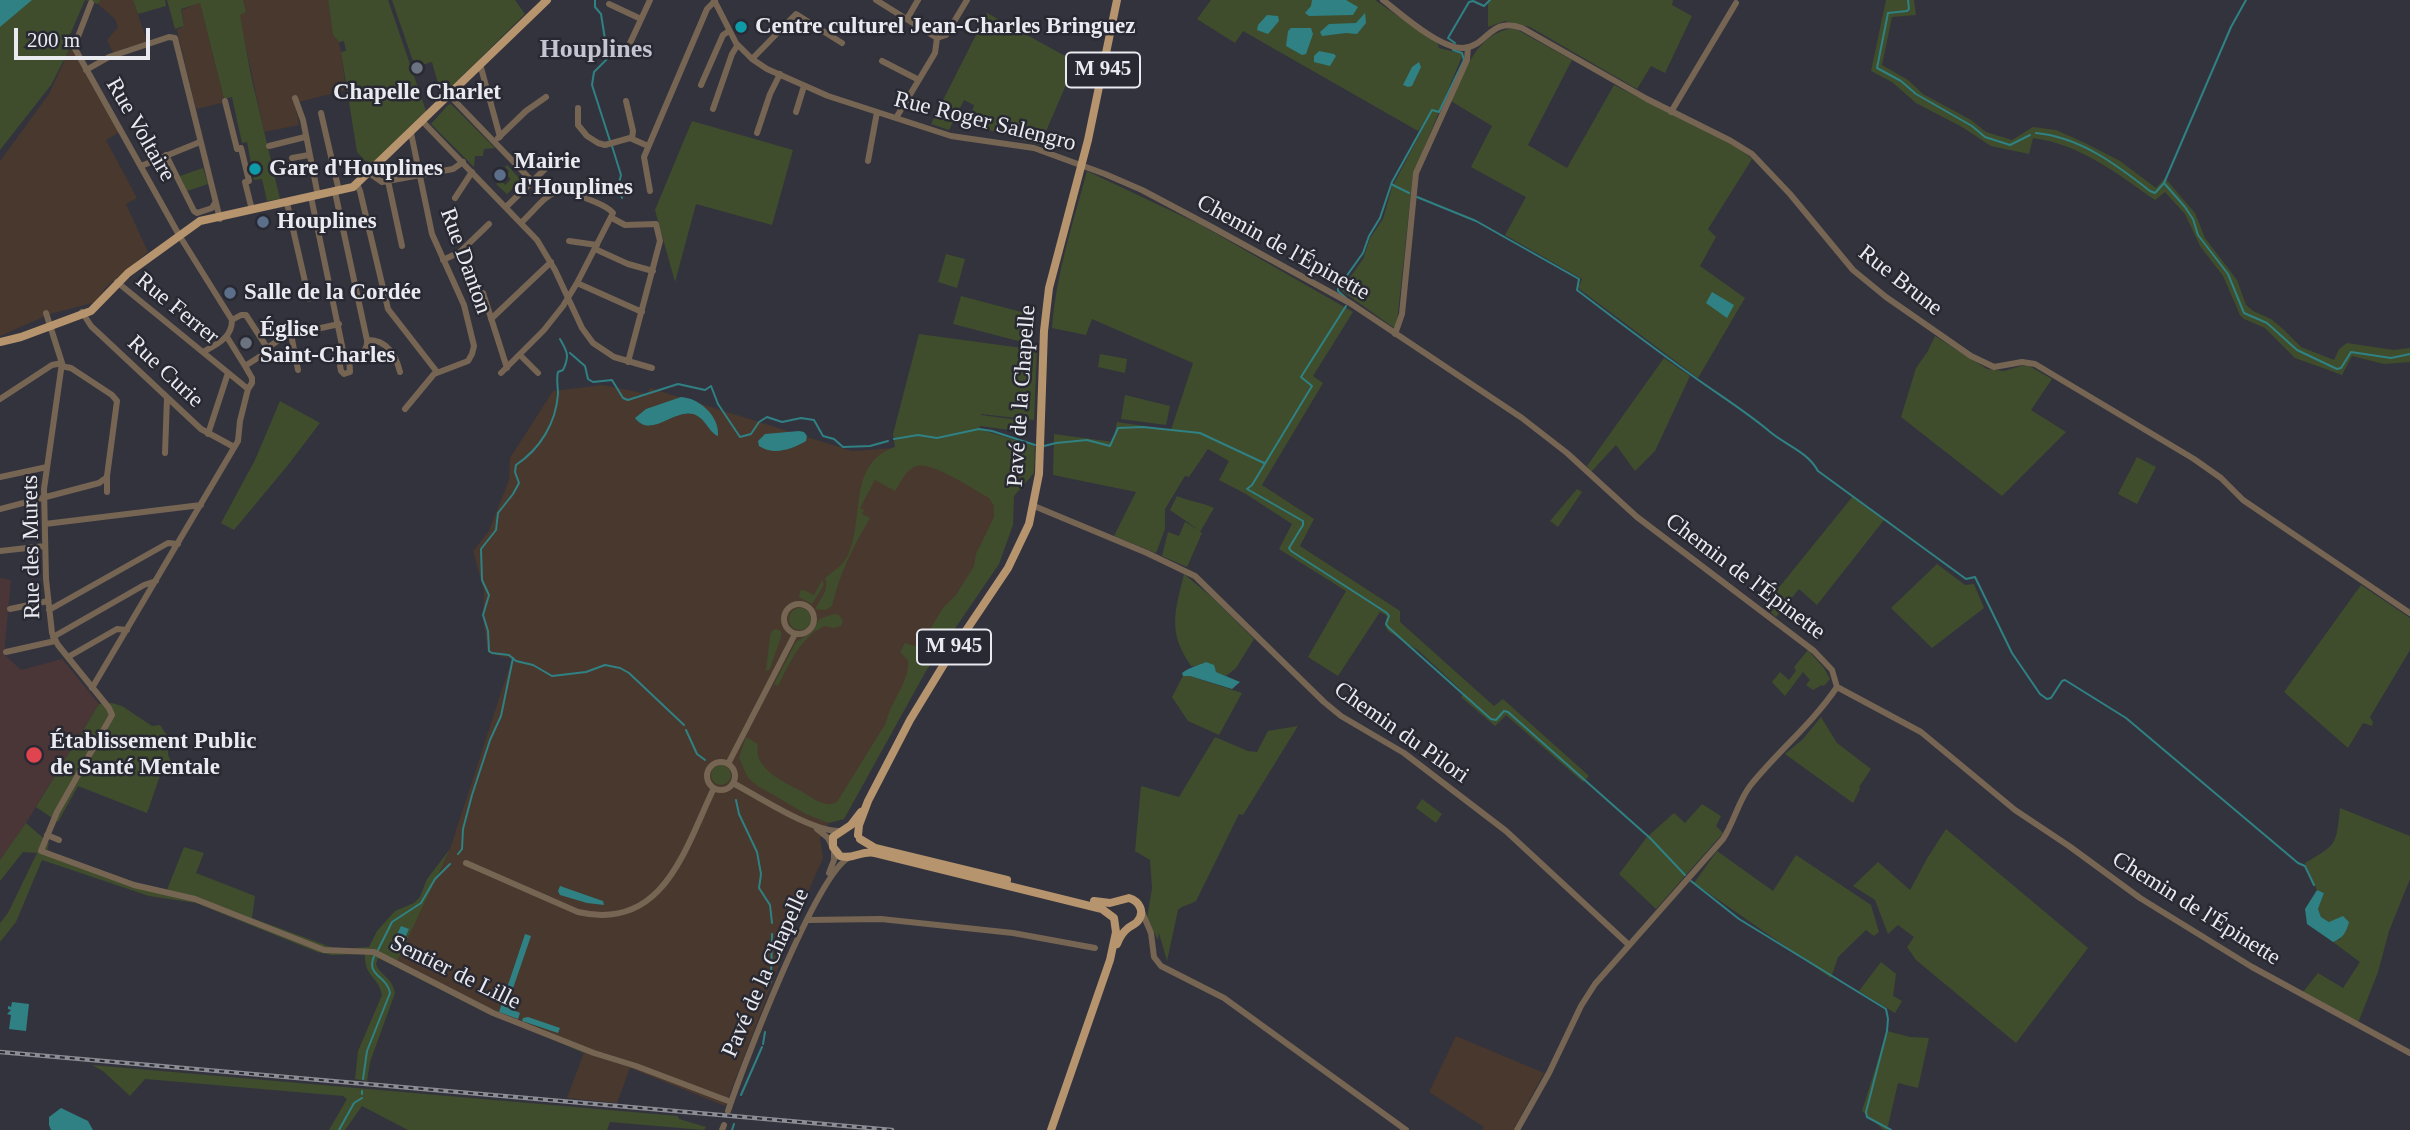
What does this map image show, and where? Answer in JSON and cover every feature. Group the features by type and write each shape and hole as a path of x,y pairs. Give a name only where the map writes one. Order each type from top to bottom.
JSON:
{"main road":[{"path":"0,341 82,313 100,301 117,282 182,233 219,218 337,192 356,184 547,0"},
{"name":"Pavé de la Chapelle","path":"833,848 834,837 853,822 868,801 931,684 1014,558 1026,531 1034,506 1039,464 1044,331 1048,299 1057,254 1082,165 1117,0"},
{"name":"Pavé de la Chapelle","path":"851,857 860,848 858,827 868,801"},
{"path":"841,830 851,830 875,848 1106,904 1125,898 1133,899 1139,904 1140,918 1121,936 1110,960 1051,1130"},
{"path":"833,848 840,856 851,857 867,852 1102,909 1122,925 1132,925"},
{"path":"1110,960 1116,932 1113,911 1117,901"}],"street":[{"path":"625,54 650,0"},
{"path":"876,0 937,38"},
{"path":"907,19 918,0"},
{"path":"937,38 946,35 967,0"},
{"path":"1383,0 1443,42 1456,47 1468,47 1467,60 1416,173 1402,314 1395,334"},
{"path":"650,191 643,159 707,9 714,1"},
{"name":"Rue Roger Salengro","path":"714,1 737,46 752,59 804,86 956,137 1034,148 1082,165"},
{"name":"Rue Voltaire","path":"91,3 74,47 232,320"},
{"path":"1671,112 1736,3"},
{"path":"609,4 641,19"},
{"path":"752,59 795,14 842,43"},
{"name":"Rue Brune","path":"1468,47 1500,26 1518,26 1671,112 1731,141 1752,154 1797,201 1853,270 1880,293 1971,356 1994,367 2022,362 2035,364 2169,442 2218,475 2244,500 2410,613"},
{"path":"701,85 723,35 729,31"},
{"path":"86,70 110,57 174,37 219,218"},
{"path":"896,118 935,53 937,38"},
{"path":"713,109 737,46"},
{"path":"882,61 919,80"},
{"path":"480,64 497,140"},
{"path":"757,133 780,74"},
{"path":"796,112 804,86"},
{"path":"449,95 497,140 532,181"},
{"path":"497,140 526,111 546,97"},
{"path":"295,98 303,120 314,197 346,356 364,352 368,340 321,113"},
{"path":"226,101 237,149 241,148 249,181 246,182 252,210"},
{"path":"626,102 632,138"},
{"path":"578,107 577,123 585,134 600,144 632,138 648,146"},
{"path":"868,161 877,112"},
{"path":"423,122 537,240 551,262 582,328 593,343 610,355 652,368"},
{"name":"Rue Danton","path":"411,133 432,234 464,305 474,345 470,359 437,372"},
{"path":"269,146 305,137"},
{"path":"141,166 200,142"},
{"path":"166,155 194,211 197,213 210,209 215,203"},
{"path":"292,158 309,155"},
{"path":"369,173 380,182 456,168 463,162"},
{"name":"Chemin de l'Épinette","path":"1082,165 1142,190 1350,303 1500,402 1548,437 1637,517 1814,650 1832,670 1837,687 1921,732 2008,805 2078,852 2132,893 2243,962 2410,1053"},
{"path":"506,206 545,169"},
{"path":"455,198 472,172"},
{"path":"388,181 402,246"},
{"path":"356,184 360,191 388,309 437,372 405,409"},
{"path":"522,222 551,195 561,190 572,190 625,225 656,224 660,243 628,362"},
{"path":"287,203 309,299"},
{"path":"483,293 504,370 544,330 568,298 612,214"},
{"path":"443,260 463,250 489,224"},
{"path":"569,241 596,247 628,264 653,271"},
{"path":"491,319 551,262"},
{"name":"Rue Ferrer","path":"117,282 248,389"},
{"path":"577,283 642,312"},
{"name":"Rue Curie","path":"82,313 91,326 167,398 208,434 234,447"},
{"path":"203,352 227,337 232,329 232,320 241,315 246,316 267,348"},
{"path":"244,366 267,352 267,348 284,336 338,322"},
{"name":"Rue des Murets","path":"47,835 59,807 112,719 105,703 54,639 49,610 44,497 61,366 48,325"},
{"path":"290,334 298,370"},
{"path":"92,688 201,505 240,433 240,421 252,378 227,337"},
{"path":"368,340 383,343 396,359 400,372"},
{"path":"520,355 538,373"},
{"path":"0,388 3,397 51,366 61,366 71,368 112,395 117,401 107,492"},
{"path":"208,434 228,373"},
{"path":"165,453 167,398"},
{"path":"0,477 47,467"},
{"path":"0,509 99,483 107,476"},
{"path":"45,524 201,505"},
{"name":"Chemin du Pilori","path":"1034,506 1195,576 1324,702 1341,716 1409,757 1512,836 1629,945"},
{"path":"49,610 166,543 173,541 178,544"},
{"path":"0,551 45,546"},
{"path":"6,652 54,639 144,585 156,581"},
{"path":"10,609 48,601"},
{"path":"801,604 811,610 813,626 806,633 795,634 787,628 784,618 791,607 801,604"},
{"path":"68,657 117,629 127,630"},
{"path":"728,764 795,634"},
{"path":"1517,1130 1549,1073 1583,1002 1601,976 1729,830 1748,788 1814,718 1837,687"},
{"path":"719,762 728,764 734,770 733,783 723,789 714,788 708,780 711,766 719,762"},
{"path":"733,783 807,822 828,830 841,830"},
{"path":"466,863 578,912 597,915 628,911 640,907 654,897 672,875 714,788"},
{"path":"807,822 826,836 833,848 833,864 816,904"},
{"path":"47,835 60,840"},
{"name":"Sentier de Lille","path":"47,835 41,851 134,885 195,899 322,949 336,952 374,952 489,1011 594,1054 636,1066 731,1102"},
{"name":"Pavé de la Chapelle","path":"729,1111 755,1038 808,920 835,870 851,857"},
{"path":"1141,910 1150,930 1154,957 1161,966 1224,998 1406,1130"},
{"path":"808,920 881,919 1013,933 1095,948"},
{"path":"1132,925 1147,931 1152,943"}],"shaded area":[{"path":"101,0 133,0 147,41 113,53 107,40 118,27 115,19 98,4"},
{"path":"243,0 328,0 333,35 339,42 341,52 346,90 295,103 299,125 264,132 239,14 246,12"},
{"path":"200,2 224,99 221,99 222,103 196,109 177,30 184,26 182,10"},
{"path":"66,44 76,47 123,130 106,140 137,198 126,204 148,252 105,288 96,302 50,314 0,336 0,161 49,94 70,49"},
{"path":"603,385 647,394 650,388 852,451 895,448 1014,496 844,819 829,823 820,838 823,858 725,1106 630,1068 617,1103 567,1098 586,1047 492,1010 396,961 450,849 512,659 488,653 483,617 484,591 473,551 489,531 509,480 510,458 553,391"},
{"name":"Établissement Public de Santé Mentale","path":"0,578 11,580 4,654 21,670 62,659 99,704 18,836 0,860"},
{"path":"1456,1036 1544,1073 1513,1130 1482,1130 1484,1127 1429,1092"}],"green space":[{"path":"0,0 85,0 66,44 70,48 51,85 0,150"},
{"path":"85,0 101,0 98,4"},
{"path":"133,0 165,0 166,6 138,14"},
{"path":"167,0 243,0 246,12 240,15 251,76 280,199 267,201 262,179 254,180 247,142 242,143 232,97 224,99 200,3 181,9 184,26 175,29"},
{"path":"328,0 388,0 426,111 370,166 357,152 341,52 346,51 344,41 339,42 333,35"},
{"path":"392,0 515,0 525,14 445,93 439,87 432,62 415,67"},
{"path":"1211,0 1375,0 1438,44 1439,48 1463,54 1413,175 1397,322 1394,328 1341,290 1363,259 1370,238 1383,219 1392,187 1429,117 1418,131 1243,31 1235,43 1197,19"},
{"path":"1488,0 1673,0 1672,5 1692,16 1665,73 1651,66 1637,89 1530,27 1505,21 1488,27"},
{"path":"1886,0 1914,0 1916,15 1892,17 1882,65 1908,80 1923,94 1971,120 1986,132 2012,140 2033,127 2056,130 2120,161 2156,188 2165,178 2195,213 2205,238 2237,280 2246,305 2253,311 2271,319 2301,347 2334,360 2339,349 2347,343 2394,350 2410,348 2410,362 2384,364 2352,356 2342,375 2295,358 2265,328 2240,315 2223,276 2200,246 2185,214 2165,192 2155,200 2097,161 2050,141 2033,138 2029,154 1991,146 1916,103 1892,82 1871,71"},
{"path":"987,13 1076,62 1040,145 968,126 974,105 964,100 949,130 931,124"},
{"path":"1514,28 1572,60 1528,145 1567,168 1614,85 1738,148 1752,159 1708,229 1716,237 1700,266 1745,298 1698,378 1578,288 1582,279 1505,235 1526,197 1471,167 1492,126 1451,101 1467,66 1481,45 1501,31"},
{"path":"451,104 495,148 484,149 483,156 475,156 474,167 431,124"},
{"path":"692,121 793,150 772,225 696,204 675,282 655,210"},
{"path":"507,165 521,180 507,194 496,184 501,180 505,185 511,179 506,175 509,171 505,167"},
{"path":"203,168 208,184 187,191 180,176"},
{"path":"1087,171 1201,225 1353,312 1313,376 1323,383 1262,485 1314,519 1300,546 1400,611 1400,622 1494,706 1503,699 1589,776 1583,782 1506,715 1495,726 1461,697 1464,693 1419,651 1388,631 1385,625 1387,616 1380,612 1338,676 1308,657 1346,591 1279,549 1292,524 1219,480 1229,461 1208,449 1189,477 1185,476 1165,509 1165,529 1156,553 1114,536 1136,492 1053,475 1054,434 1113,442 1117,422 1171,430 1193,363 1092,319 1086,335 1052,328 1061,268"},
{"path":"946,254 965,259 957,288 938,282"},
{"path":"961,296 1033,315 1026,343 953,324"},
{"path":"919,334 1037,350 1034,420 981,414 980,420 981,415 1018,420 1017,431 980,426 979,429 1035,446 1034,473 1014,496 1013,525 999,564 926,671 844,819 829,823 806,814 748,778 739,758 746,737 758,744 757,753 764,767 778,779 820,802 837,802 886,723 903,684 908,660 900,652 905,643 914,646 921,644 943,608 956,595 974,566 976,554 994,517 994,506 989,498 933,468 913,468 904,476 895,491 875,480 860,508 864,510 862,514 870,518 847,561 832,606 826,610 815,609 825,590 825,578 841,565 848,555 856,525 860,493 870,465 880,455 895,447 893,434"},
{"path":"1935,336 1987,369 2004,371 2029,366 2052,379 2031,410 2066,432 2002,496 1901,417 1916,368"},
{"path":"1100,354 1127,359 1125,373 1098,367"},
{"path":"1664,358 1690,376 1655,451 1635,471 1616,445 1591,472 1587,466"},
{"path":"1125,395 1170,406 1166,425 1121,419"},
{"path":"280,401 320,423 234,530 221,523 255,460"},
{"path":"2137,457 2156,467 2137,504 2118,494"},
{"path":"1577,489 1582,492 1558,527 1550,521"},
{"path":"1177,496 1214,508 1200,532 1202,533 1187,567 1162,556 1168,532 1179,536 1185,522 1199,530 1170,510"},
{"path":"1853,496 1884,520 1817,605 1799,589 1776,617 1764,606"},
{"path":"1937,564 1965,585 1974,584 1984,608 1932,648 1891,608"},
{"path":"1184,574 1254,639 1236,668 1226,676 1191,666 1183,654 1175,621"},
{"path":"822,580 824,585 812,604 799,597 800,591 804,590 814,595"},
{"path":"2361,585 2410,618 2410,650 2370,717 2372,726 2363,723 2348,748 2284,692"},
{"path":"800,608 808,611 811,619 808,627 800,630 792,627 789,619 792,611"},
{"path":"839,615 843,621 841,626 825,626 809,637 802,644 778,686 774,684 796,642 813,632 819,619"},
{"path":"776,629 781,631 781,637 770,669 766,671 770,636"},
{"path":"1808,650 1830,679 1824,686 1813,690 1806,685 1810,680 1803,672 1785,696 1772,682 1780,672 1789,680 1796,671 1794,667"},
{"path":"1183,676 1242,693 1219,735 1188,721 1172,697"},
{"path":"112,703 122,706 152,726 160,725 168,737 168,755 175,770 172,773 162,770 147,813 78,786 58,822 36,807 99,704"},
{"path":"1821,717 1837,743 1871,769 1859,787 1853,803 1785,754 1803,739"},
{"path":"1298,726 1243,815 1239,814 1196,901 1178,910 1167,961 1159,933 1158,940 1147,918 1152,888 1150,860 1135,851 1141,786 1179,797 1215,737 1257,752 1268,731"},
{"path":"721,765 728,768 731,775 728,782 721,785 714,782 711,775 714,768"},
{"path":"1422,799 1442,814 1436,823 1416,808"},
{"path":"1702,804 1721,816 1716,826 1723,833 1656,909 1619,874 1647,837 1674,813 1685,823"},
{"path":"2340,808 2410,836 2410,879 2358,1023 2303,992 2318,973 2343,988 2360,962 2333,942 2341,939 2329,922 2321,917 2318,909 2324,893 2317,890 2305,863 2333,843"},
{"path":"26,823 49,843 47,851 143,885 167,890 184,847 204,853 196,873 255,896 252,918 336,949 369,947 377,931 395,911 414,903 420,897 427,879 450,849 397,961 492,1010 587,1047 584,1053 469,1004 378,958 376,964 391,983 395,993 370,1062 367,1081 355,1079 358,1051 382,995 367,968 365,954 332,955 317,952 196,903 149,896 42,860 16,922 0,942 0,923 8,913 37,853 23,852 0,881 0,860"},
{"path":"1946,829 2088,948 2016,1043 1916,960 1907,947 1914,937 1898,925 1888,934 1875,900 1853,886 1878,862 1910,890"},
{"path":"1717,851 1773,891 1796,855 1871,905 1879,932 1874,936 1866,930 1838,957 1831,978 1694,883"},
{"path":"1881,962 1896,974 1893,996 1902,1001 1895,1013 1859,991"},
{"path":"1887,1031 1910,1037 1929,1038 1918,1088 1898,1083 1887,1130 1884,1130 1862,1111"},
{"path":"92,1065 678,1116 679,1119 706,1127 704,1130 610,1122 607,1130 408,1130 362,1106 345,1130 329,1130 347,1099 343,1096 145,1079 130,1096 103,1071"}],"water":[{"path":"0,0 32,0 0,27"},
{"path":"1312,0 1346,0 1358,7 1353,15 1309,16 1305,13"},
{"path":"1365,13 1366,23 1357,34 1322,36 1320,32 1329,24 1356,23"},
{"path":"1267,15 1278,16 1279,21 1268,34 1257,30"},
{"path":"1291,28 1311,28 1313,34 1306,54 1302,55 1286,46"},
{"path":"1319,51 1336,56 1330,66 1314,62 1314,56"},
{"path":"1419,62 1421,67 1412,86 1403,85 1412,67"},
{"path":"1712,292 1734,305 1727,318 1706,303"},
{"path":"681,397 695,401 707,410 716,422 718,436 693,414 678,415 648,426 635,418 646,409"},
{"path":"799,431 807,436 806,441 795,447 771,451 759,446 758,441 765,434"},
{"path":"1206,662 1214,665 1216,672 1240,682 1232,689 1183,676 1185,671"},
{"path":"560,886 603,901 604,905 560,895"},
{"path":"2317,890 2324,893 2318,909 2321,917 2329,922 2343,916 2349,922 2344,935 2333,942 2307,924 2305,909"},
{"path":"401,926 409,929 399,952 391,947"},
{"path":"525,934 531,936 509,1000 511,1009 520,1013 518,1019 499,1012"},
{"path":"12,1002 29,1004 26,1031 9,1029 11,1015 7,1014 11,1010 8,1006 11,1007"},
{"path":"528,1017 560,1028 558,1033 522,1021"},
{"path":"61,1108 88,1121 93,1130 51,1130 49,1117"}],"waterway":[{"path":"595,0 595,7 601,14 608,58 594,72 592,85 610,141"},
{"path":"1455,43 1448,38 1469,2 1484,6 1490,0"},
{"path":"1908,0 1907,11 1888,13 1877,68 1972,126 1985,137 2010,145 2030,135"},
{"path":"2164,183 2231,27 2246,0"},
{"path":"1346,298 1338,288 1363,253 1380,218 1392,182 1432,110 1439,112 1464,60 1462,53 1453,50"},
{"path":"2036,133 2083,146 2155,193 2164,183 2185,207 2193,219 2198,235 2228,274 2244,313 2267,323 2297,350 2337,369 2341,368 2351,352 2391,358 2410,354"},
{"path":"612,146 621,175 618,187 622,198"},
{"path":"1391,184 1409,193"},
{"path":"1417,197 1476,221 1579,279 1577,290 1619,322 1802,453 1818,471 1966,579 1975,577 2012,653 2040,694 2047,699 2051,698 2065,680 2126,718 2298,863 2305,866 2314,885"},
{"path":"1346,306 1301,377 1312,386 1247,489 1303,521 1289,548 1291,551 1387,613 1388,627 1491,719 1496,720 1504,711 1508,712 1650,838 1685,875"},
{"path":"560,339 567,357 563,370 558,372 554,415 539,443 516,465 515,472 519,483 498,513 496,530 481,549 482,580 489,595 483,615 488,631 489,651 509,655 516,661 533,665 552,676 586,672 605,665 620,668 629,673 684,725"},
{"path":"570,353 585,366 588,379 593,382 612,380 623,398 628,400 678,384 705,390 711,386 718,404 740,437 751,434 759,422 767,417 782,422 801,418 814,420 823,436 834,439 843,447 870,446 888,441"},
{"path":"1044,446 1087,440 1110,446 1118,428 1143,427 1200,433 1264,463"},
{"path":"894,439 918,435 937,438 979,429 1035,445"},
{"path":"458,854 462,849 463,829 472,795 501,716 513,658"},
{"path":"686,730 697,754 705,760"},
{"path":"736,800 739,814 757,852 761,874 759,888 770,905 772,923"},
{"path":"378,950 392,922 421,903 435,879 450,864"},
{"path":"1691,881 1739,919 1886,1009 1887,1031 1866,1112 1867,1117 1891,1130"},
{"path":"771,982 772,934"},
{"path":"363,1079 367,1051 390,993 385,982 372,967 375,954"},
{"path":"763,1044 765,1032"},
{"path":"741,1095 762,1047"},
{"path":"339,1130 354,1103 362,1098"},
{"path":"732,1130 734,1124"}],"railway":[{"path":"0,1052 892,1130"}],"place":[{"name":"Centre culturel Jean-Charles Bringuez","path":"741,27"},
{"name":"Chapelle Charlet","path":"417,68"},
{"name":"Gare d'Houplines","path":"255,169"},
{"name":"Mairie d'Houplines","path":"500,175"},
{"name":"Houplines","path":"263,222"},
{"name":"Salle de la Cordée","path":"230,293"},
{"name":"Église Saint-Charles","path":"246,343"},
{"name":"Établissement Public de Santé Mentale","path":"34,755"}],"district":[{"name":"Houplines","path":"596,50"}]}
